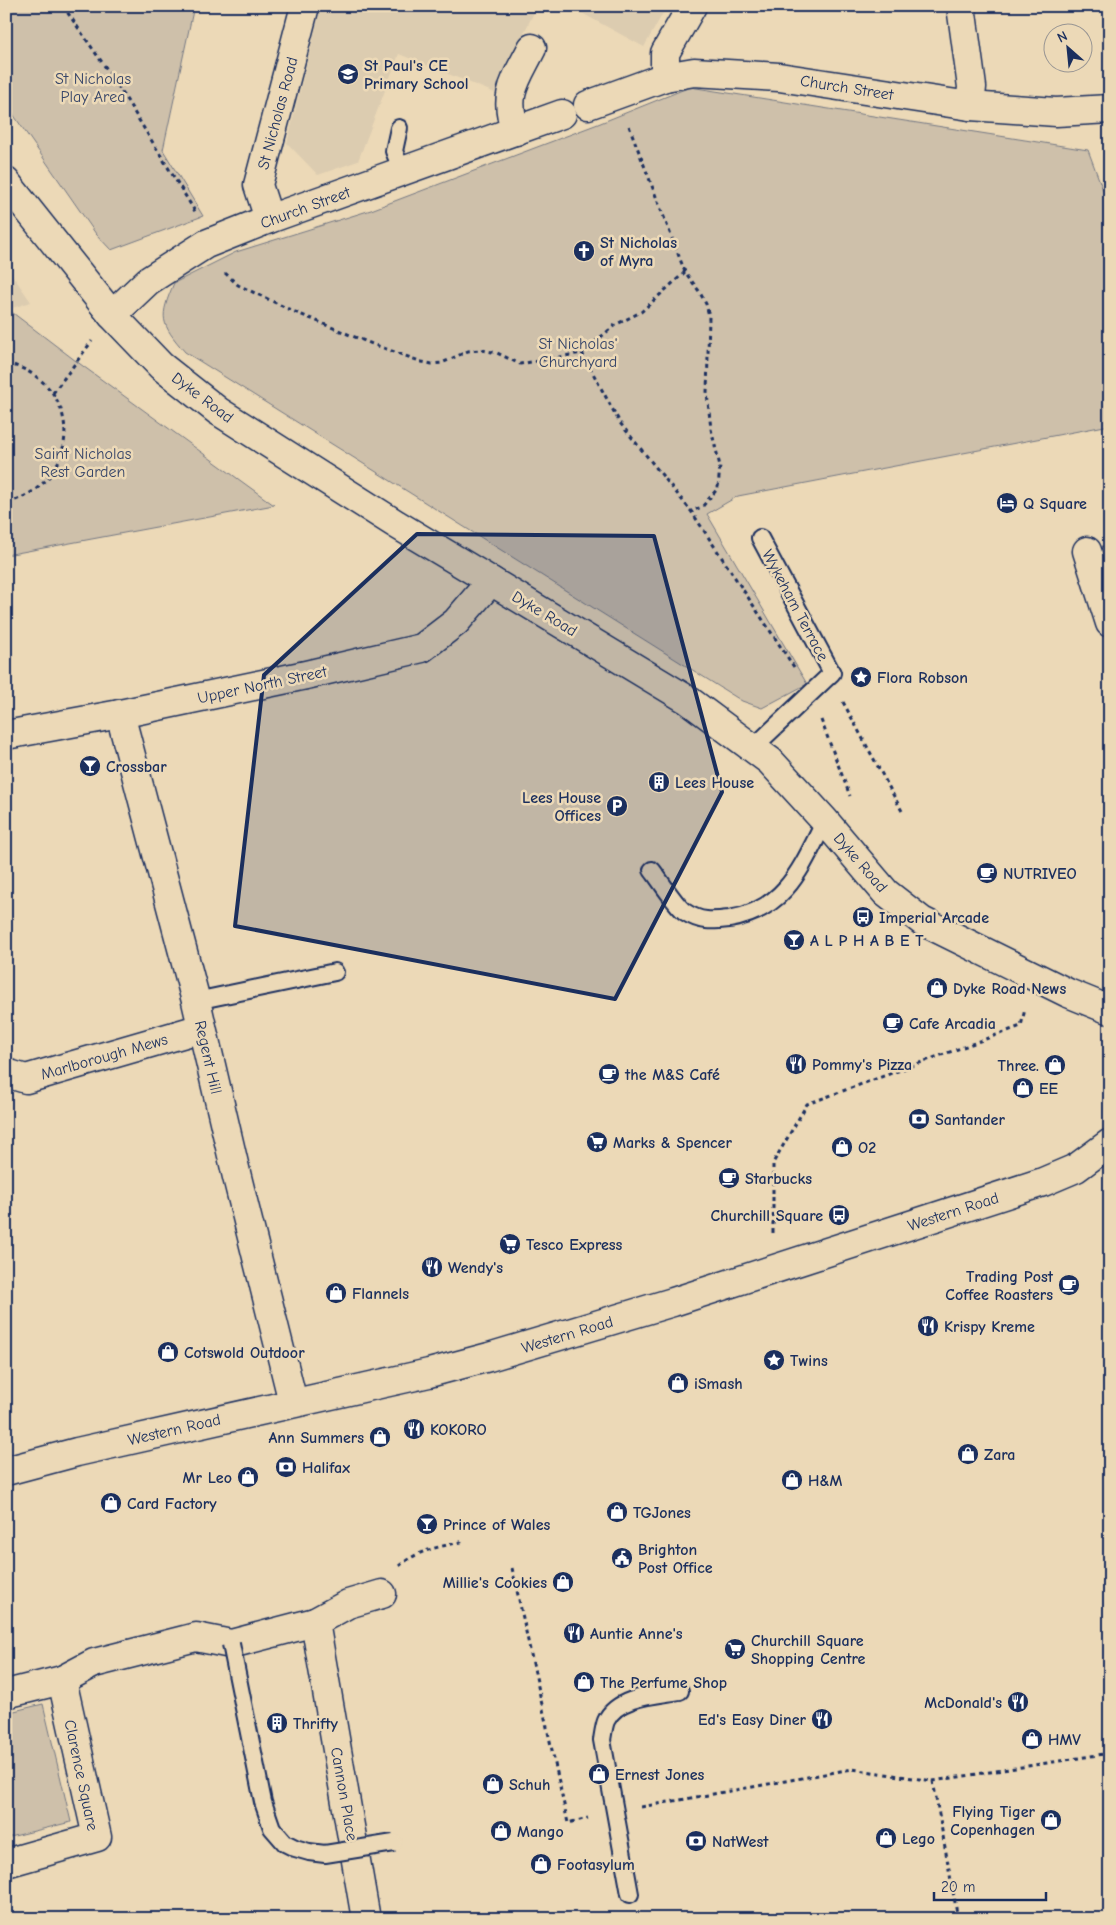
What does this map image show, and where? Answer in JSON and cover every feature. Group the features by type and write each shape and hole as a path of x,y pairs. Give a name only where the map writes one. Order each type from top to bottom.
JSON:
{"street":[{"name":"St Nicholas Road","path":"269,219 258,185 305,6"},
{"path":"665,77 665,53 692,6"},
{"path":"961,6 972,87 970,106"},
{"path":"516,132 510,115 511,90 532,48"},
{"name":"Church Street","path":"588,105 665,77 694,72 779,77 970,106 1056,112 1110,109"},
{"name":"Church Street","path":"112,315 148,282 206,244 269,219 562,114"},
{"name":"Dyke Road","path":"6,182 112,315 161,366 218,411 396,524 688,700 770,761 826,820 886,893 922,921 1035,977 1110,1010"},
{"path":"1087,551 1110,623"},
{"name":"Upper North Street","path":"6,735 120,714 306,675 422,648 456,622 491,581"},
{"name":"Regent Hill","path":"120,714 196,1001 237,1177 293,1402"},
{"name":"Marlborough Mews","path":"6,1073 26,1079 202,1028"},
{"name":"Western Road","path":"6,1471 77,1452 489,1357 772,1270 1043,1182 1076,1168 1110,1143"},
{"path":"6,1694 62,1680 94,1662 196,1637 231,1644 315,1622 348,1604 382,1594"},
{"name":"Cannon Place","path":"315,1622 366,1919"},
{"name":"Clarence Square","path":"6,1863 97,1837 62,1680"}],"lane":[{"path":"399,128 394,151 402,171"},
{"name":"Wykeham Terrace","path":"760,538 832,674 813,697"},
{"path":"753,748 813,697"},
{"path":"652,870 684,912 708,922 744,916 779,897 793,881 826,820"},
{"path":"196,1001 335,972"},
{"path":"231,1644 263,1802 272,1828 285,1843 309,1852 324,1854 394,1843"},
{"path":"630,1894 602,1740 606,1720 617,1706 630,1701 680,1691"}],"path":[{"path":"63,6 115,81 199,218 206,244 214,263 238,285 349,335 432,364 442,363 468,351 482,350 497,353 520,364 582,353 615,325 641,312 685,272"},
{"path":"617,95 685,272 706,304 708,316 707,393 711,429 720,466 718,488 702,507 691,511"},
{"path":"53,393 112,315"},
{"path":"582,353 620,423 691,511 813,697 852,801"},
{"path":"6,363 22,367 39,377 53,393 63,414 65,436 63,450 57,466 48,479 34,492 19,500 6,503"},
{"path":"813,697 835,686 903,813"},
{"path":"772,1270 773,1163 807,1104 1021,1026 1035,977"},
{"path":"382,1594 395,1569 409,1557 431,1548 461,1542 463,1539"},
{"path":"512,1568 568,1822 596,1816"},
{"path":"634,1808 852,1768 933,1780 1110,1753"},
{"path":"933,1780 958,1919"}],"highlighted area":[{"path":"417,534 654,536 722,792 615,999 235,926 264,675"}],"shaded area":[{"name":"St Paul's CE Primary School","path":"321,6 537,6 495,93 399,54 358,161 318,175 287,143"},
{"path":"569,6 667,6 644,47"},
{"path":"6,266 31,302 6,310"}],"green space":[{"name":"St Nicholas Play Area","path":"6,6 194,6 163,150 203,216 111,250 96,234 6,104"},
{"name":"St Nicholas' Churchyard","path":"690,87 1088,150 1110,209 1110,425 738,496 707,514 807,684 762,708 742,701 185,352 171,334 164,320 166,304 174,283 236,252 371,210"},
{"name":"Saint Nicholas Rest Garden","path":"6,310 9,310 274,505 6,555"},
{"path":"43,1704 71,1822 6,1838 6,1713"}],"place":[{"name":"St Paul's CE Primary School","path":"348,74"},
{"name":"St Nicholas of Myra","path":"584,251"},
{"name":"Q Square","path":"1007,503"},
{"name":"Flora Robson","path":"861,677"},
{"name":"Crossbar","path":"90,766"},
{"name":"Lees House","path":"659,782"},
{"name":"Lees House Offices","path":"617,806"},
{"name":"NUTRIVEO","path":"987,873"},
{"name":"Imperial Arcade","path":"863,917"},
{"name":"A L P H A B E T","path":"794,940"},
{"name":"Dyke Road News","path":"937,988"},
{"name":"Cafe Arcadia","path":"893,1023"},
{"name":"Pommy's Pizza","path":"796,1064"},
{"name":"Three.","path":"1055,1065"},
{"name":"the M&S Café","path":"609,1074"},
{"name":"EE","path":"1023,1088"},
{"name":"Santander","path":"919,1119"},
{"name":"Marks & Spencer","path":"597,1142"},
{"name":"O2","path":"842,1147"},
{"name":"Starbucks","path":"729,1178"},
{"name":"Churchill Square","path":"839,1215"},
{"name":"Tesco Express","path":"510,1244"},
{"name":"Wendy's","path":"432,1267"},
{"name":"Trading Post Coffee Roasters","path":"1069,1285"},
{"name":"Flannels","path":"336,1293"},
{"name":"Krispy Kreme","path":"928,1326"},
{"name":"Cotswold Outdoor","path":"168,1352"},
{"name":"Twins","path":"774,1360"},
{"name":"iSmash","path":"678,1383"},
{"name":"KOKORO","path":"414,1429"},
{"name":"Ann Summers","path":"380,1437"},
{"name":"Zara","path":"968,1454"},
{"name":"Halifax","path":"286,1467"},
{"name":"Mr Leo","path":"248,1477"},
{"name":"H&M","path":"792,1480"},
{"name":"Card Factory","path":"111,1503"},
{"name":"TGJones","path":"617,1512"},
{"name":"Prince of Wales","path":"427,1524"},
{"name":"Brighton Post Office","path":"622,1558"},
{"name":"Millie's Cookies","path":"563,1582"},
{"name":"Auntie Anne's","path":"574,1633"},
{"name":"Churchill Square Shopping Centre","path":"735,1649"},
{"name":"The Perfume Shop","path":"584,1682"},
{"name":"McDonald's","path":"1018,1702"},
{"name":"Ed's Easy Diner","path":"822,1719"},
{"name":"Thrifty","path":"277,1723"},
{"name":"HMV","path":"1032,1739"},
{"name":"Ernest Jones","path":"599,1774"},
{"name":"Schuh","path":"493,1784"},
{"name":"Flying Tiger Copenhagen","path":"1051,1820"},
{"name":"Mango","path":"501,1831"},
{"name":"Lego","path":"886,1838"},
{"name":"NatWest","path":"696,1841"},
{"name":"Footasylum","path":"541,1864"}]}
